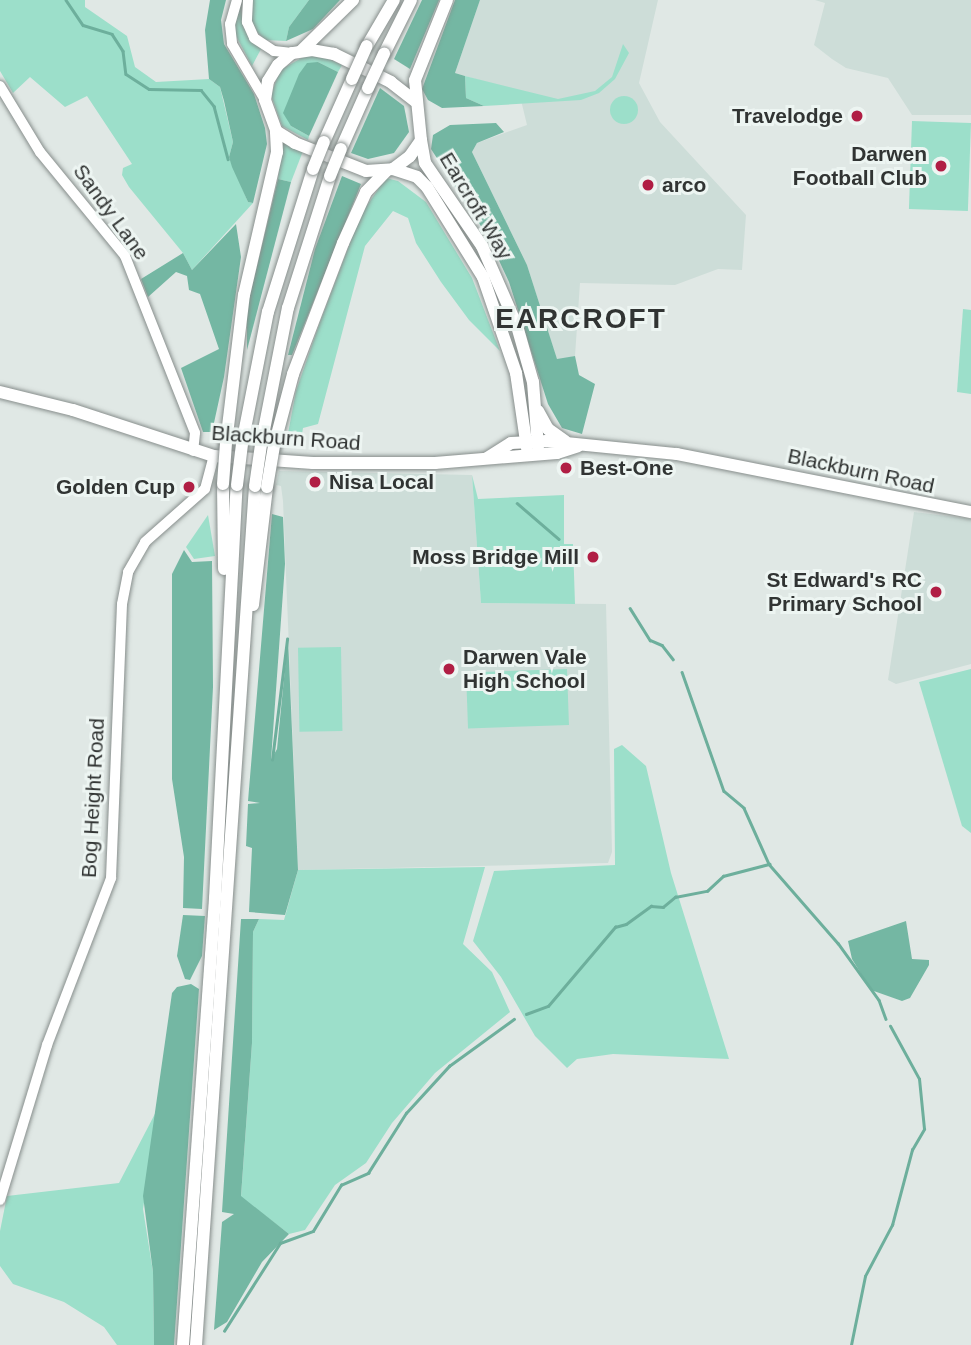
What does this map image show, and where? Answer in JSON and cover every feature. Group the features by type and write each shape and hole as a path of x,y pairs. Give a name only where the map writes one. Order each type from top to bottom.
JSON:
{"highway":[{"path":"225,695 223,484 244,295 277,152 276,131 265,100 273,72 325,31 353,0"},
{"path":"183,1345 237,485 242,444 268,312 313,169 367,46 394,0"},
{"path":"197,1345 240,708 261,487 288,308 330,176 368,88 411,0"},
{"path":"415,101 416,76 447,0"},
{"path":"267,445 301,350 370,187 410,156 421,139 421,115 415,101 402,88 334,54 297,52"},
{"path":"276,131 295,143 359,169 389,170"},
{"name":"Earcroft Way","path":"421,139 425,163 465,218 503,290 536,404 532,449"},
{"name":"Earcroft Way","path":"389,170 417,177 427,187 483,277 506,337 532,449"},
{"name":"Blackburn Road","path":"0,392 48,404 214,456 313,463 435,463 487,458 572,444 690,456 971,512"},
{"path":"536,404 548,429 572,444"},
{"path":"511,443 524,423"},
{"name":"Blackburn Road","path":"487,458 511,443 532,449"}],"street":[{"path":"237,0 230,24 232,44 265,100"},
{"path":"248,0 247,22 254,37 274,51 297,52"},
{"name":"Sandy Lane","path":"0,86 40,152 125,256 195,433 193,450"},
{"name":"Bog Height Road","path":"0,1200 47,1045 111,878 122,604 128,572 145,542 205,489 214,456"}],"shaded area":[{"path":"480,0 658,0 639,83 660,122 746,215 742,270 718,269 675,285 580,283 575,356 557,360 527,265 472,152 477,143 527,125 519,92 455,73"},
{"path":"815,0 971,0 971,115 912,115 888,78 846,68 832,59 814,45 825,3"},
{"name":"Darwen Vale High School","path":"279,471 472,475 481,603 606,604 612,852 608,863 298,870 283,501 281,486 276,485"},
{"name":"St Edward's RC Primary School","path":"914,512 971,519 971,664 896,684 888,680"}],"green space":[{"path":"0,0 85,0 85,7 127,36 135,67 156,82 209,79 220,87 233,142 229,157 248,202 253,203 192,270 183,253 129,187 122,175 123,168 132,164 87,96 65,107 30,77 13,93 0,71"},
{"path":"210,0 226,0 221,20 224,44 254,94 265,128 267,144 253,203 248,202 232,167 229,157 233,142 224,101 220,87 209,79 205,30"},
{"path":"240,0 243,27 261,49 252,66 234,32"},
{"path":"252,0 309,0 289,27 286,41 265,40 257,32 252,22"},
{"path":"309,0 340,0 313,29 286,41 289,27"},
{"path":"422,0 439,0 410,69 394,59"},
{"path":"455,0 480,0 455,73 465,76 466,98 484,106 442,108 428,100 422,89"},
{"path":"623,44 629,53 615,79 599,93 581,100 484,106 466,98 465,76 558,99 595,91 612,77"},
{"path":"307,55 323,56 342,65 338,72 318,62 291,126 309,136 308,140 282,126 271,95 280,70"},
{"path":"318,62 338,72 309,136 291,126 283,113 299,74 307,63"},
{"path":"380,88 404,106 409,132 394,153 368,159 351,153"},
{"path":"624,96 634,100 638,110 634,120 624,124 614,120 610,110 614,100"},
{"name":"Darwen Football Club","path":"912,121 971,123 968,211 909,209"},
{"path":"496,123 504,132 477,143 472,152 527,265 557,359 575,356 579,375 595,384 582,434 562,428 548,404 509,282 488,237 431,149 433,135 450,125"},
{"path":"282,141 303,151 291,182 278,179"},
{"path":"342,176 361,184 292,355 288,355 315,249"},
{"path":"386,178 398,181 426,202 472,278 500,351 469,320 441,282 416,243 408,218 393,211 365,246 318,424 303,428 300,447 286,444 296,391 319,325 361,214"},
{"path":"278,179 291,182 247,350 247,308"},
{"path":"236,224 241,257 224,377 212,432 203,432 181,368 219,349 200,294 189,290 187,276 176,272 148,297 141,279 183,253 192,270"},
{"path":"963,309 971,310 971,394 957,392"},
{"path":"472,475 478,499 564,495 564,544 573,544 575,604 481,603"},
{"path":"272,514 283,517 285,564 271,760 277,749 288,638 298,870 285,915 249,912 252,848 246,846 248,804 260,803 248,801"},
{"path":"208,515 215,556 194,559 186,547"},
{"path":"184,550 192,562 212,561 213,687 202,909 183,908 184,857 172,779 172,574"},
{"path":"341,647 342,731 299,732 298,648"},
{"path":"567,669 569,725 468,728 466,673"},
{"path":"971,669 971,833 962,826 919,682"},
{"path":"622,745 646,766 671,873 729,1059 613,1054 577,1059 567,1068 535,1036 501,977 473,941 494,871 615,865 614,749"},
{"path":"485,867 463,944 492,972 510,1012 435,1073 392,1123 366,1163 335,1185 305,1230 289,1234 241,1197 252,1043 253,932 259,919 284,920 298,870"},
{"path":"183,915 205,916 202,956 190,980 185,979 177,956"},
{"path":"241,919 259,919 253,932 252,1043 241,1196 289,1234 262,1262 227,1322 214,1330 222,1222 234,1214 222,1212"},
{"path":"906,921 912,959 929,960 929,965 910,998 902,1001 871,990 852,959 848,941"},
{"path":"191,984 199,989 174,1345 154,1345 153,1272 143,1196 172,993 177,987"},
{"path":"159,1106 143,1209 153,1272 154,1345 117,1345 104,1327 64,1302 13,1284 0,1266 0,1231 7,1196 119,1183"}],"waterway":[{"path":"66,0 83,25 112,34 123,51 126,74 149,89 201,90 214,106 228,159"},
{"path":"517,503 559,539"},
{"path":"630,608 650,640 662,645 673,659"},
{"path":"272,760 287,639"},
{"path":"682,672 724,791 744,808 769,864 838,943 879,1000 886,1019"},
{"path":"526,1014 548,1006 615,927 626,924 651,906 663,907 675,897 707,891 723,876 769,864"},
{"path":"224,1331 280,1243 313,1231 341,1185 368,1173 406,1113 449,1066 514,1019"},
{"path":"851,1345 865,1276 892,1225 912,1150 924,1129 919,1079 890,1026"}],"place":[{"name":"Travelodge","path":"857,116"},
{"name":"Darwen Football Club","path":"941,166"},
{"name":"arco","path":"648,185"},
{"name":"Best-One","path":"566,468"},
{"name":"Nisa Local","path":"315,482"},
{"name":"Golden Cup","path":"189,487"},
{"name":"Moss Bridge Mill","path":"593,557"},
{"name":"St Edward's RC Primary School","path":"936,592"},
{"name":"Darwen Vale High School","path":"449,669"}],"district":[{"name":"EARCROFT","path":"581,319"}]}
